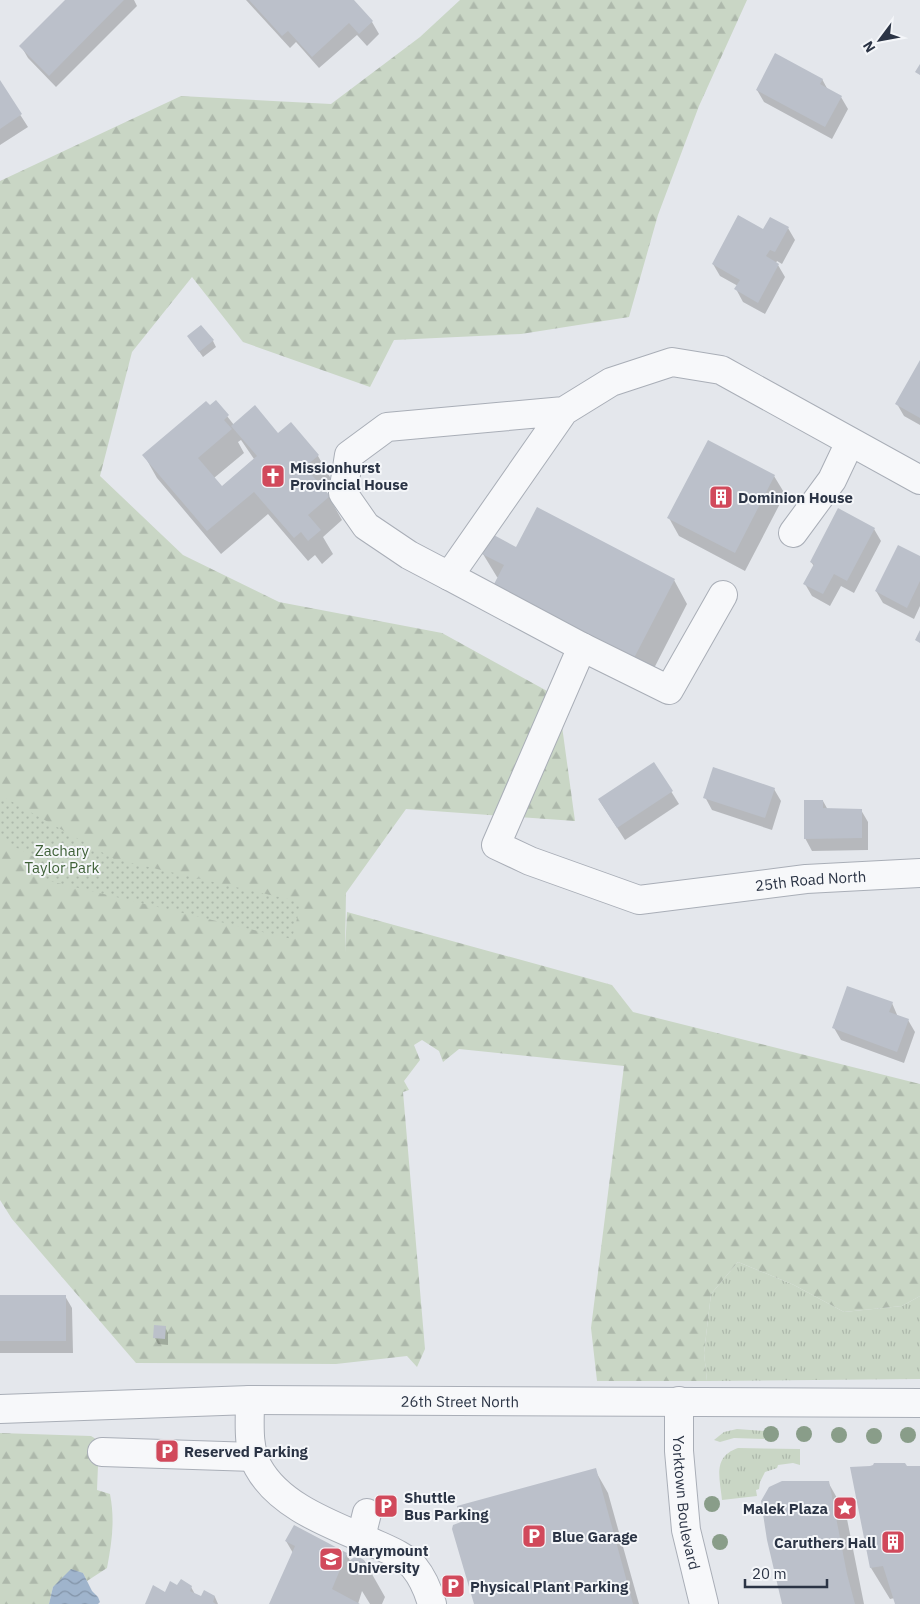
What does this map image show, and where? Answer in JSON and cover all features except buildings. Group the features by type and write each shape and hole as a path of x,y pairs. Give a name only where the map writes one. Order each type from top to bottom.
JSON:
{"street":[{"path":"449,576 564,412 611,382 672,362 720,370 920,480"},
{"path":"564,412 387,427 349,455 343,493 366,526 409,555 582,647 669,690 723,595"},
{"path":"793,533 832,480 850,442"},
{"name":"25th Road North","path":"582,647 496,845 530,861 639,900 806,879 920,873"},
{"path":"250,1400 249,1434 254,1457 258,1468 274,1488 296,1507 323,1521 364,1525 388,1549 413,1565 427,1586 432,1604"},
{"name":"26th Street North","path":"0,1409 250,1400 920,1403"},
{"name":"Yorktown Boulevard","path":"679,1401 679,1450 686,1530 704,1604"},
{"path":"102,1452 254,1457"}],"green space":[{"path":"460,0 747,0 699,106 658,215 629,317 521,334 394,340 370,387 243,342 192,277 132,352 100,476 183,555 279,602 442,633 558,697 575,821 406,809 346,893 345,952 347,912 612,985 633,1012 920,1084 920,1296 902,1306 844,1312 794,1285 738,1262 711,1294 704,1353 707,1381 597,1381 591,1328 624,1066 459,1049 443,1062 439,1051 422,1040 414,1045 420,1060 404,1081 409,1090 403,1092 425,1349 417,1367 407,1356 336,1364 136,1363 12,1219 0,1200 0,181 181,96 331,104 420,37"},
{"name":"Zachary Taylor Park","path":"0,795 114,859 301,902 292,939 45,880 34,857 0,839"},
{"path":"738,1262 794,1285 844,1312 902,1306 920,1296 920,1379 707,1381 704,1353 711,1294"},
{"path":"737,1429 764,1431 764,1439 734,1438 720,1442 714,1440 724,1432"},
{"path":"0,1433 91,1436 99,1441 97,1490 110,1494 113,1522 107,1568 87,1581 83,1573 53,1587 49,1604 0,1604"},
{"path":"738,1448 800,1449 800,1465 793,1463 778,1465 777,1468 765,1472 759,1489 756,1490 757,1496 722,1500 719,1476 721,1463 724,1457"}],"water":[{"path":"71,1569 83,1573 92,1591 98,1597 100,1602 98,1604 49,1604 53,1587"}],"place":[{"name":"Missionhurst Provincial House","path":"273,476"},
{"name":"Dominion House","path":"721,497"},
{"name":"Reserved Parking","path":"167,1451"},
{"name":"Shuttle Bus Parking","path":"386,1506"},
{"name":"Malek Plaza","path":"845,1508"},
{"name":"Blue Garage","path":"534,1536"},
{"name":"Caruthers Hall","path":"893,1542"},
{"name":"Marymount University","path":"331,1559"},
{"name":"Physical Plant Parking","path":"453,1586"}]}
